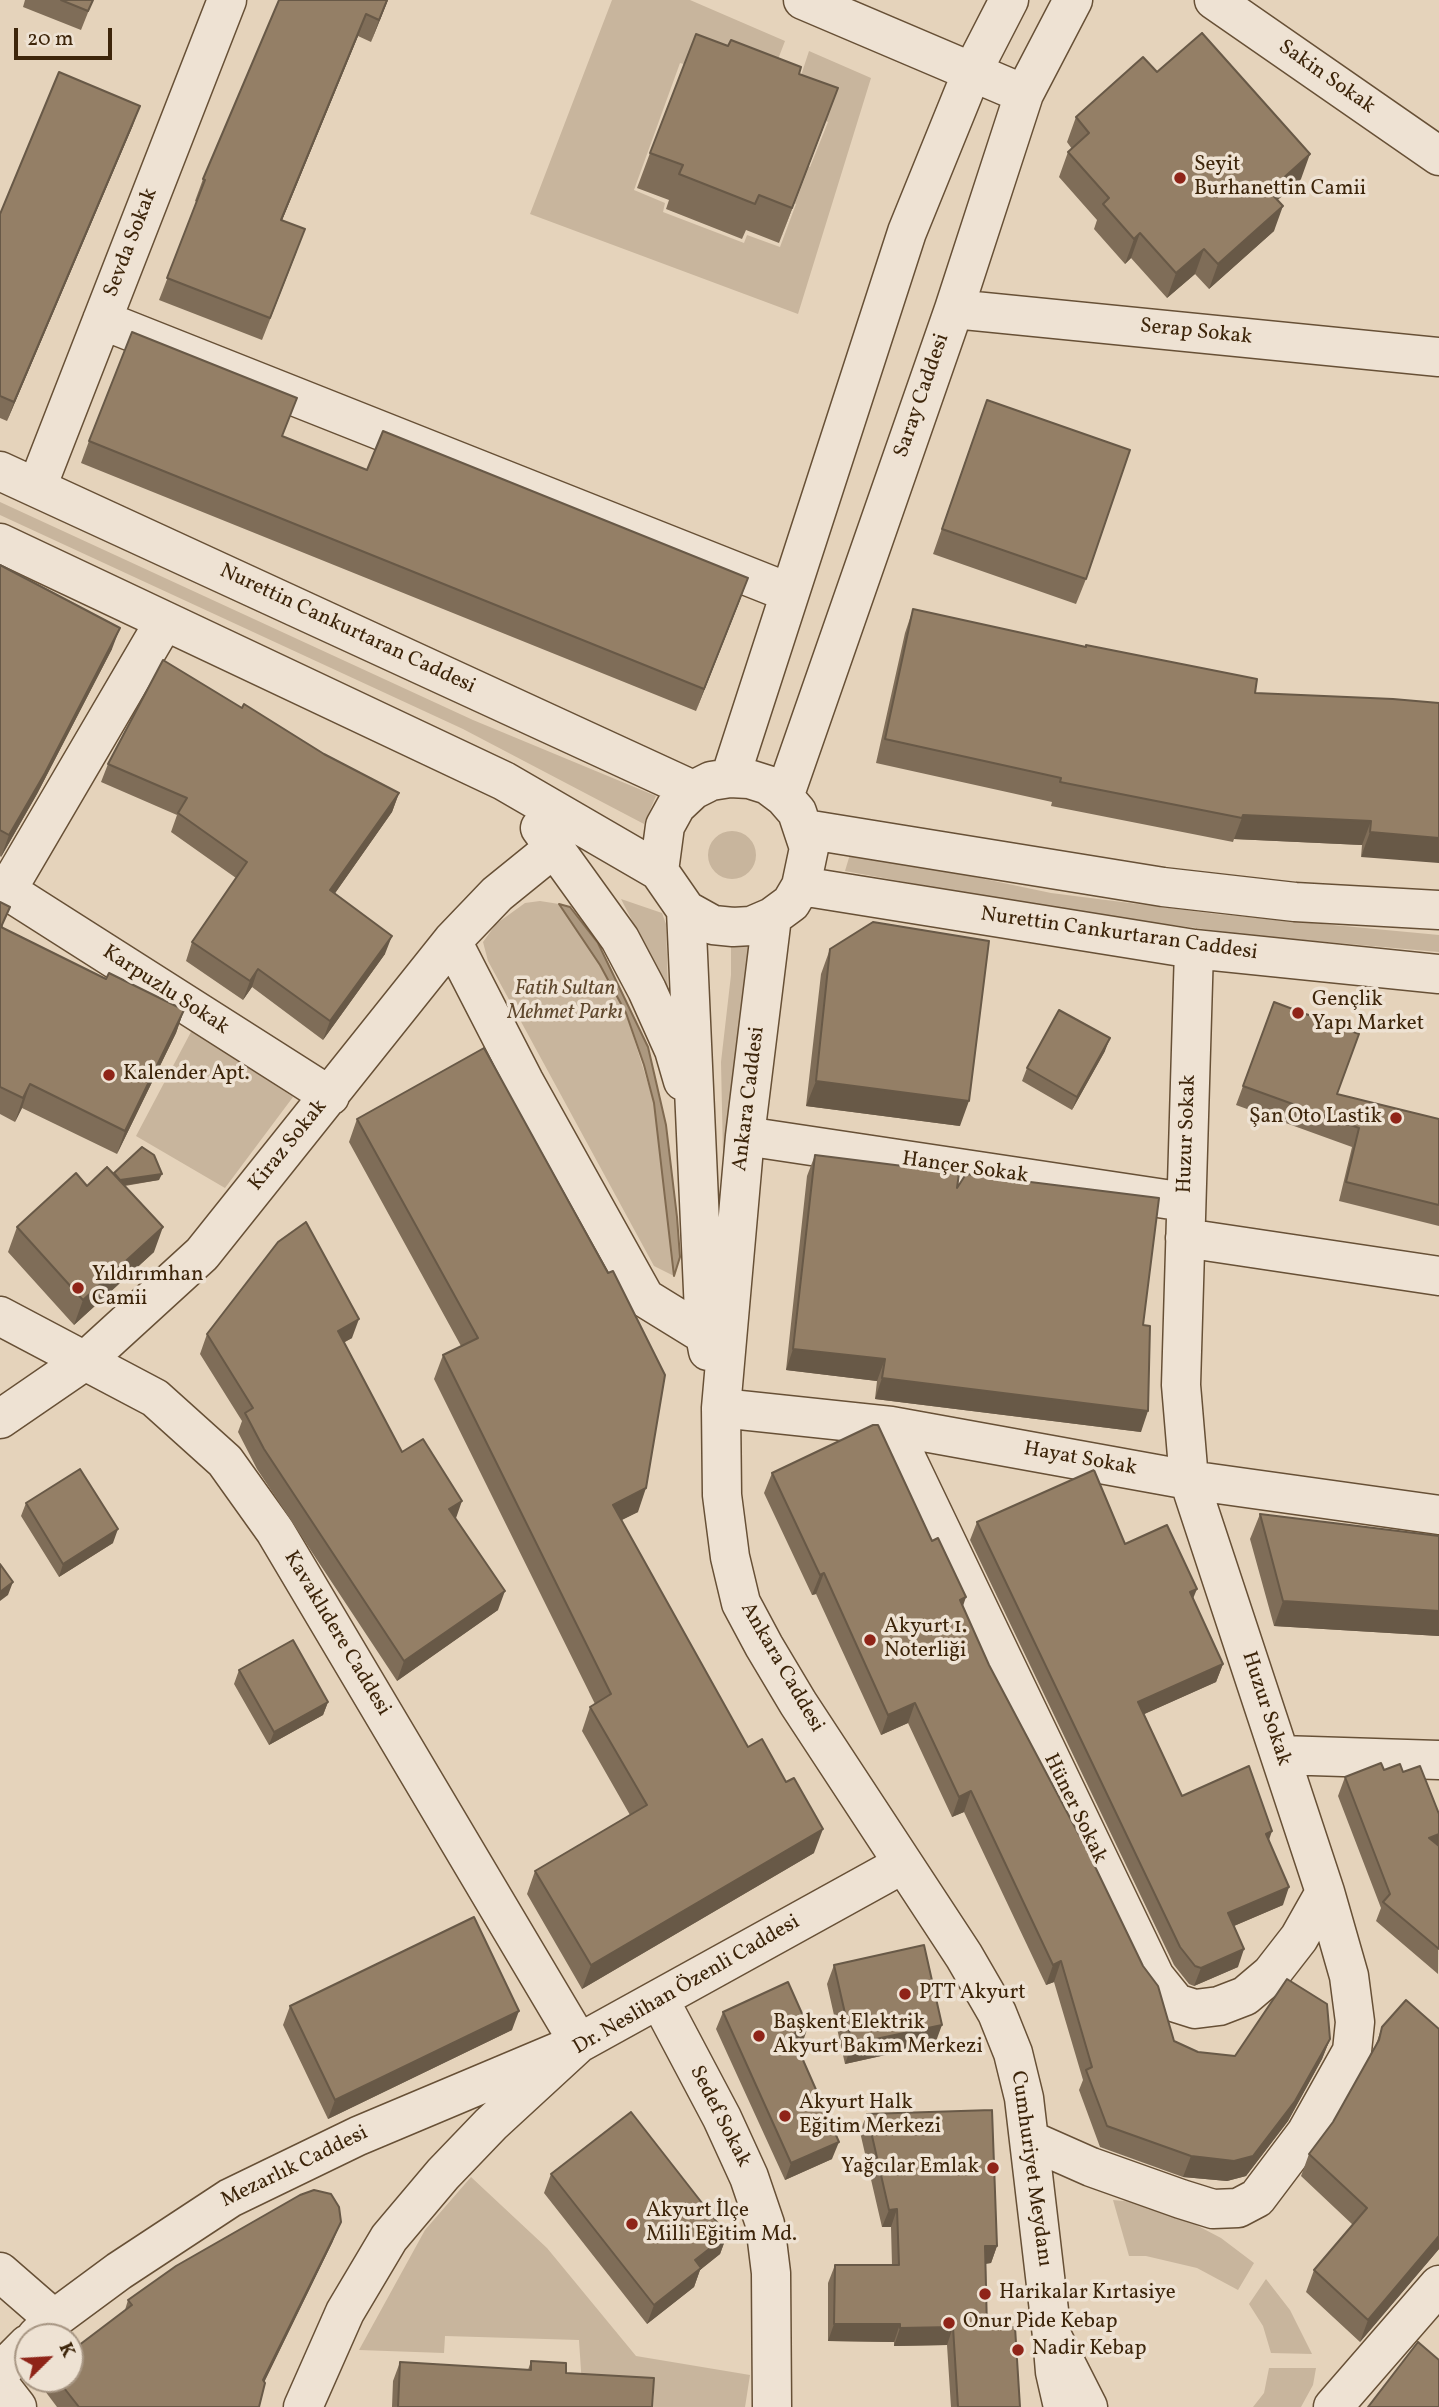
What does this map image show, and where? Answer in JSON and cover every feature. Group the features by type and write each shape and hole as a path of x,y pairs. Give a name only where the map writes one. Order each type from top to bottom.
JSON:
{"street":[{"name":"Sevda Sokak","path":"37,487 227,0"},
{"path":"803,0 1024,94"},
{"path":"730,778 907,232 972,72 1009,0"},
{"name":"Saray Caddesi","path":"784,797 954,309 1024,94 1073,0"},
{"name":"Sakin Sokak","path":"1214,0 1439,156"},
{"name":"Serap Sokak","path":"954,309 1439,357"},
{"path":"102,320 790,593"},
{"name":"Nurettin Cankurtaran Caddesi","path":"0,471 693,790"},
{"path":"0,543 504,781 659,871 686,910 713,925 751,926 772,917 790,902 801,886 807,868 809,848 805,829 797,812 784,797 768,785 749,779 711,781 693,790 676,806 665,826 659,871"},
{"path":"4,888 163,622"},
{"name":"Ankara Caddesi","path":"504,781 620,939 647,990 674,1051 697,1127"},
{"path":"805,829 1163,887 1295,902 1439,910"},
{"name":"Kiraz Sokak","path":"0,1419 86,1360 202,1254 452,941 497,894 555,847"},
{"name":"Nurettin Cankurtaran Caddesi","path":"801,886 1194,949 1439,974"},
{"name":"Karpuzlu Sokak","path":"4,888 330,1096"},
{"name":"Ankara Caddesi","path":"686,910 705,1335 721,1408"},
{"name":"Ankara Caddesi","path":"772,917 745,1136 721,1408 722,1495 730,1558 741,1603 797,1703 903,1864"},
{"path":"452,941 524,1081 645,1297 705,1335"},
{"name":"Huzur Sokak","path":"1030,2140 1122,2179 1213,2209 1238,2208 1257,2198 1306,2133 1352,2051 1355,2022 1349,1976 1325,1892 1189,1480 1181,1385 1194,949"},
{"name":"Hançer Sokak","path":"745,1136 1185,1220 1439,1276"},
{"name":"Kavaklıdere Caddesi","path":"0,1316 155,1398 225,1461 275,1531 579,2043"},
{"name":"Hayat Sokak","path":"721,1408 891,1426 1189,1480 1439,1515"},
{"name":"Hüner Sokak","path":"891,1426 1155,1977 1176,2003 1195,2009 1219,2006 1245,1996 1271,1974 1299,1938 1325,1892"},
{"path":"1280,1755 1439,1760"},
{"name":"Dr. Neslihan Özenli Caddesi","path":"303,2407 345,2312 389,2238 481,2134 579,2043 903,1864"},
{"name":"Cumhuriyet Meydanı","path":"903,1864 964,1956 997,2013 1013,2053 1030,2140 1055,2372 1063,2407"},
{"name":"Sedef Sokak","path":"659,1999 728,2130 749,2177 765,2224 771,2273 772,2407"},
{"name":"Mezarlık Caddesi","path":"52,2323 119,2271 230,2198 358,2136 579,2043"},
{"path":"0,2272 33,2323"},
{"path":"1333,2407 1439,2285"},
{"name":"Cumhuriyet Meydanı","path":"1052,2336 1088,2407"}],"green space":[{"path":"612,0 690,0 785,41 767,88 680,63 634,190 665,203 663,212 744,243 747,235 780,247 796,204 788,200 801,164 810,167 828,122 791,106 809,51 871,78 798,314 530,214"},
{"path":"0,502 473,720 656,796 644,824 463,729 0,515"},
{"path":"732,831 741,832 749,838 755,846 755,864 749,872 741,878 732,879 723,878 715,872 709,864 708,855 709,846 715,838 723,832"},
{"path":"851,851 1051,893 1216,914 1439,935 1439,952 1248,935 1052,909 845,871"},
{"path":"621,899 662,913 666,924 668,991"},
{"name":"Fatih Sultan Mehmet Parkı","path":"540,901 559,904 600,965 626,1013 654,1103 674,1276 654,1266 488,961 483,942 496,924 525,903"},
{"path":"731,931 756,937 736,1044 729,1155 723,1156 721,1062 731,975"},
{"path":"192,1030 293,1097 225,1188 136,1136"},
{"path":"471,2177 547,2248 636,2356 750,2375 745,2407 653,2407 654,2391 582,2386 579,2340 445,2336 444,2353 359,2350 425,2230"},
{"path":"1113,2200 1134,2202 1179,2216 1221,2238 1254,2263 1238,2290 1197,2268 1146,2256 1129,2256"},
{"path":"1266,2279 1290,2310 1312,2354 1271,2353 1263,2326 1249,2304"},
{"path":"1269,2368 1316,2368 1313,2385 1301,2407 1253,2407 1264,2393"}],"shaded area":[{"path":"559,904 570,907 598,943 648,1047 666,1125 677,1217 680,1257 674,1276 654,1103 644,1065 626,1013 600,965"}],"building":[{"path":"61,0 93,0 88,11"},
{"path":"279,0 387,0 379,20 366,14 281,220 305,229 270,318 167,278 205,180 203,179"},
{"name":"Seyit Burhanettin Camii","path":"1202,33 1310,154 1269,191 1283,206 1218,264 1204,249 1176,273 1140,233 1134,239 1103,204 1109,198 1068,152 1089,133 1076,117 1143,57 1157,72"},
{"path":"696,34 728,46 731,40 801,67 799,74 838,88 792,208 759,195 755,204 679,174 683,165 650,153"},
{"path":"59,72 140,106 14,402 0,396 0,214"},
{"path":"132,332 297,398 282,436 367,470 383,431 748,578 704,689 89,441"},
{"path":"987,400 1130,450 1086,579 942,529"},
{"path":"0,565 120,628 45,773 9,835 0,830"},
{"path":"913,609 1086,647 1257,679 1255,693 1439,703 1439,838 1370,832 1371,821 1243,815 1242,818 1060,782 1061,778 885,739"},
{"path":"163,660 242,708 244,704 324,754 399,793 330,890 392,936 330,1021 258,969 250,981 192,942 247,862 178,813 187,798 108,764"},
{"path":"0,902 10,907 1,927 106,979 109,973 184,1010 125,1131 30,1084 23,1098 0,1087"},
{"path":"873,922 989,941 969,1101 816,1081 830,949"},
{"path":"1274,1002 1359,1034 1337,1094 1439,1119 1439,1205 1346,1182 1359,1128 1243,1086"},
{"path":"1059,1010 1110,1038 1077,1097 1027,1068"},
{"path":"484,1048 608,1273 613,1271 665,1375 646,1488 613,1505 748,1747 762,1739 786,1782 794,1778 823,1829 591,1965 535,1871 647,1805 590,1707 611,1694 443,1355 478,1338 357,1119"},
{"path":"142,1147 154,1155 162,1174 120,1180 114,1173"},
{"path":"815,1155 959,1173 957,1188 966,1174 1159,1198 1143,1325 1150,1326 1148,1411 882,1378 885,1359 793,1349"},
{"name":"Yıldırımhan Camii","path":"107,1167 163,1227 83,1300 17,1227 76,1173 87,1186"},
{"path":"306,1222 359,1319 338,1331 402,1452 423,1439 462,1501 449,1509 505,1591 404,1661 264,1449 245,1413 253,1408 207,1334 278,1242"},
{"path":"878,1425 932,1541 938,1538 966,1597 960,1600 989,1665 1087,1850 1143,1966 1158,1986 1174,2041 1198,2052 1235,2056 1287,1979 1327,2004 1330,2039 1295,2101 1253,2156 1234,2161 1191,2156 1107,2126 1086,2070 1092,2067 1061,1961 1053,1965 971,1791 959,1797 915,1703 888,1715 824,1573 820,1575 772,1473"},
{"path":"80,1469 118,1529 63,1564 26,1503"},
{"path":"1094,1470 1125,1544 1167,1525 1197,1589 1190,1592 1223,1664 1138,1702 1182,1796 1249,1766 1272,1831 1266,1834 1289,1887 1228,1913 1244,1949 1201,1968 1195,1966 1180,1947 977,1522"},
{"path":"1260,1514 1439,1536 1439,1611 1283,1601"},
{"path":"0,1564 13,1582 0,1592"},
{"path":"293,1640 328,1702 274,1732 239,1670"},
{"path":"1381,1763 1384,1770 1400,1764 1403,1772 1420,1766 1439,1814 1439,1834 1429,1838 1439,1846 1439,1949 1383,1902 1390,1894 1345,1777"},
{"path":"474,1917 519,2011 335,2100 290,2006"},
{"path":"924,1945 942,2025 852,2044 834,1965"},
{"path":"788,1982 808,2027 792,2035 839,2142 791,2163 723,2012"},
{"path":"1406,2000 1439,2029 1439,2236 1368,2320 1314,2270 1367,2208 1309,2154 1333,2122 1379,2040 1382,2027"},
{"path":"992,2110 997,2246 985,2246 987,2329 1015,2327 1020,2407 958,2407 953,2327 900,2328 900,2324 834,2324 835,2265 899,2265 897,2209 889,2210 867,2114"},
{"name":"Akyurt İlçe Milli Eğitim Md.","path":"631,2112 727,2235 695,2260 701,2268 654,2305 551,2174"},
{"path":"314,2190 331,2194 339,2207 341,2222 263,2380 265,2383 259,2407 79,2407 68,2393 84,2393 84,2341 132,2305 128,2300 176,2266 300,2195"},
{"path":"1418,2342 1439,2360 1439,2407 1368,2407"},
{"path":"531,2361 566,2363 566,2373 654,2378 652,2407 398,2407 400,2362 531,2370"}],"place":[{"name":"Seyit Burhanettin Camii","path":"1180,178"},
{"name":"Gençlik Yapı Market","path":"1298,1013"},
{"name":"Kalender Apt.","path":"109,1075"},
{"name":"Şan Oto Lastik","path":"1396,1118"},
{"name":"Yıldırımhan Camii","path":"78,1288"},
{"name":"Akyurt 1. Noterliği","path":"870,1640"},
{"name":"PTT Akyurt","path":"905,1994"},
{"name":"Başkent Elektrik Akyurt Bakım Merkezi","path":"759,2036"},
{"name":"Akyurt Halk Eğitim Merkezi","path":"785,2116"},
{"name":"Yağcılar Emlak","path":"993,2168"},
{"name":"Akyurt İlçe Milli Eğitim Md.","path":"632,2224"},
{"name":"Harikalar Kırtasiye","path":"985,2294"},
{"name":"Onur Pide Kebap","path":"949,2323"},
{"name":"Nadir Kebap","path":"1018,2350"}]}
